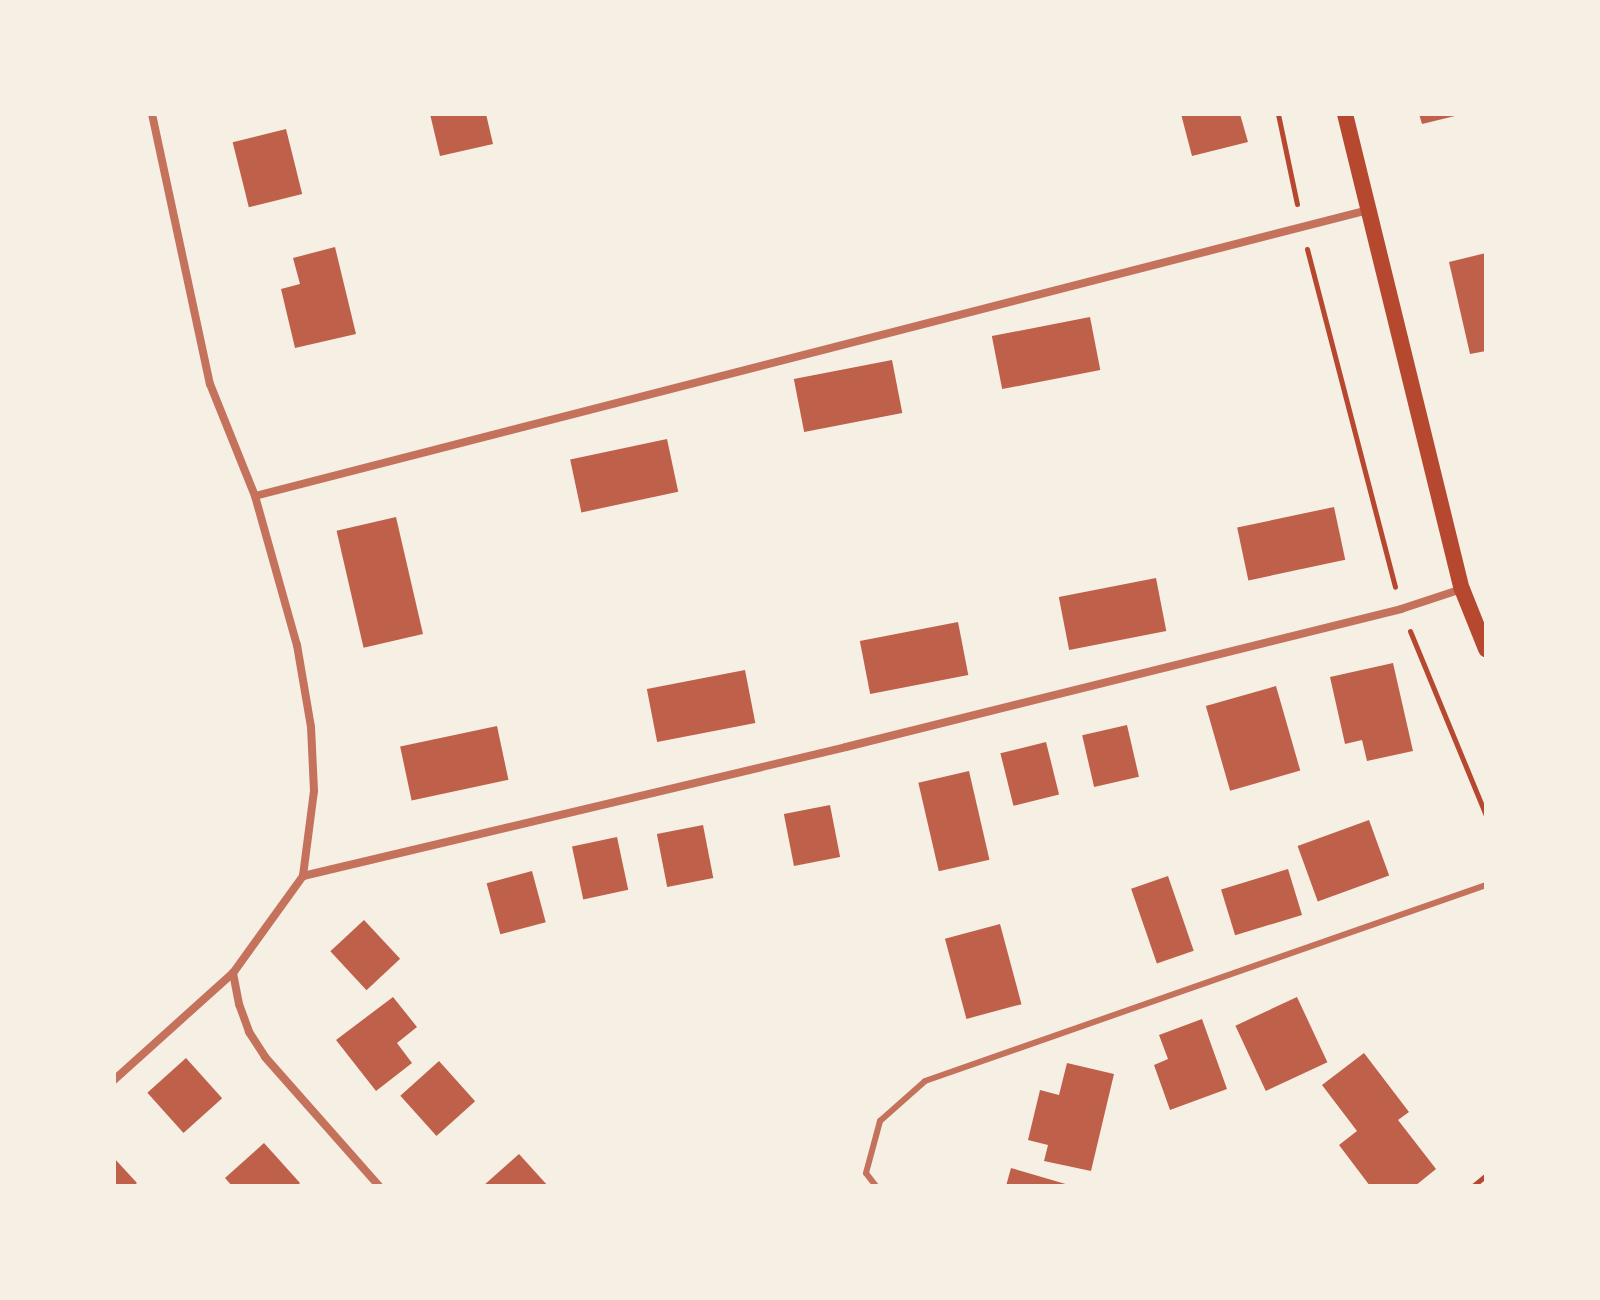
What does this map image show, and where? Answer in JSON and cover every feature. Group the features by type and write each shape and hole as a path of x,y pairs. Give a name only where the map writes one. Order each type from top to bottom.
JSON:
{"main road":[{"path":"1345,114 1462,589 1486,649"}],"street":[{"path":"114,1080 233,973 303,876 314,791 311,727 297,645 255,496 210,384 152,114"},
{"path":"255,496 1368,210"},
{"path":"303,876 846,747 1401,609 1462,589"},
{"path":"233,973 249,1032 265,1057 379,1186"}],"lane":[{"path":"876,1186 866,1173 880,1121 925,1081 1486,885"}],"path":[{"path":"1278,114 1302,229 1401,609 1486,815"},
{"path":"1473,1186 1486,1175"}],"building":[{"path":"430,114 486,114 493,144 440,156"},
{"path":"1181,114 1240,114 1248,142 1192,156"},
{"path":"1419,114 1459,114 1459,115 1422,124"},
{"path":"286,129 302,194 249,207 233,142"},
{"path":"335,247 356,334 295,348 281,289 300,284 293,258"},
{"path":"1486,253 1486,351 1470,354 1449,262"},
{"path":"1090,317 1100,370 1002,389 992,336"},
{"path":"892,360 902,413 804,432 794,379"},
{"path":"667,439 678,492 581,512 570,460"},
{"path":"1334,507 1345,560 1248,580 1237,528"},
{"path":"396,517 423,634 364,648 337,531"},
{"path":"1156,578 1166,631 1069,650 1059,597"},
{"path":"958,622 968,675 870,694 860,641"},
{"path":"1393,663 1413,751 1367,761 1362,740 1345,744 1330,677"},
{"path":"745,670 755,723 657,742 647,689"},
{"path":"1276,686 1300,771 1230,791 1206,706"},
{"path":"1127,725 1139,777 1094,787 1082,735"},
{"path":"497,726 508,780 412,800 400,747"},
{"path":"1046,742 1059,794 1013,806 1000,753"},
{"path":"969,771 989,860 939,871 918,783"},
{"path":"830,805 840,857 794,866 784,814"},
{"path":"1369,820 1389,875 1318,901 1298,846"},
{"path":"703,825 713,878 667,887 657,834"},
{"path":"617,837 628,890 583,899 572,847"},
{"path":"1288,869 1302,915 1235,935 1221,889"},
{"path":"532,871 546,922 500,934 487,883"},
{"path":"1168,876 1194,951 1157,963 1131,889"},
{"path":"364,920 400,959 367,990 330,951"},
{"path":"1000,924 1021,1004 966,1019 945,939"},
{"path":"393,997 417,1027 397,1043 412,1063 376,1091 336,1040"},
{"path":"1297,997 1327,1062 1266,1091 1235,1026"},
{"path":"1202,1019 1227,1089 1170,1110 1154,1065 1168,1059 1159,1035"},
{"path":"1364,1053 1409,1112 1398,1120 1436,1169 1415,1186 1370,1186 1339,1145 1357,1131 1322,1085"},
{"path":"186,1058 222,1098 183,1133 147,1093"},
{"path":"439,1061 475,1101 436,1136 400,1096"},
{"path":"1067,1063 1114,1074 1091,1171 1044,1161 1048,1145 1028,1140 1040,1090 1059,1095"},
{"path":"264,1143 300,1183 297,1186 232,1186 225,1178"},
{"path":"519,1154 548,1186 483,1186"},
{"path":"114,1158 137,1183 133,1186 114,1186"},
{"path":"1011,1168 1069,1185 1069,1186 1006,1186"}]}
